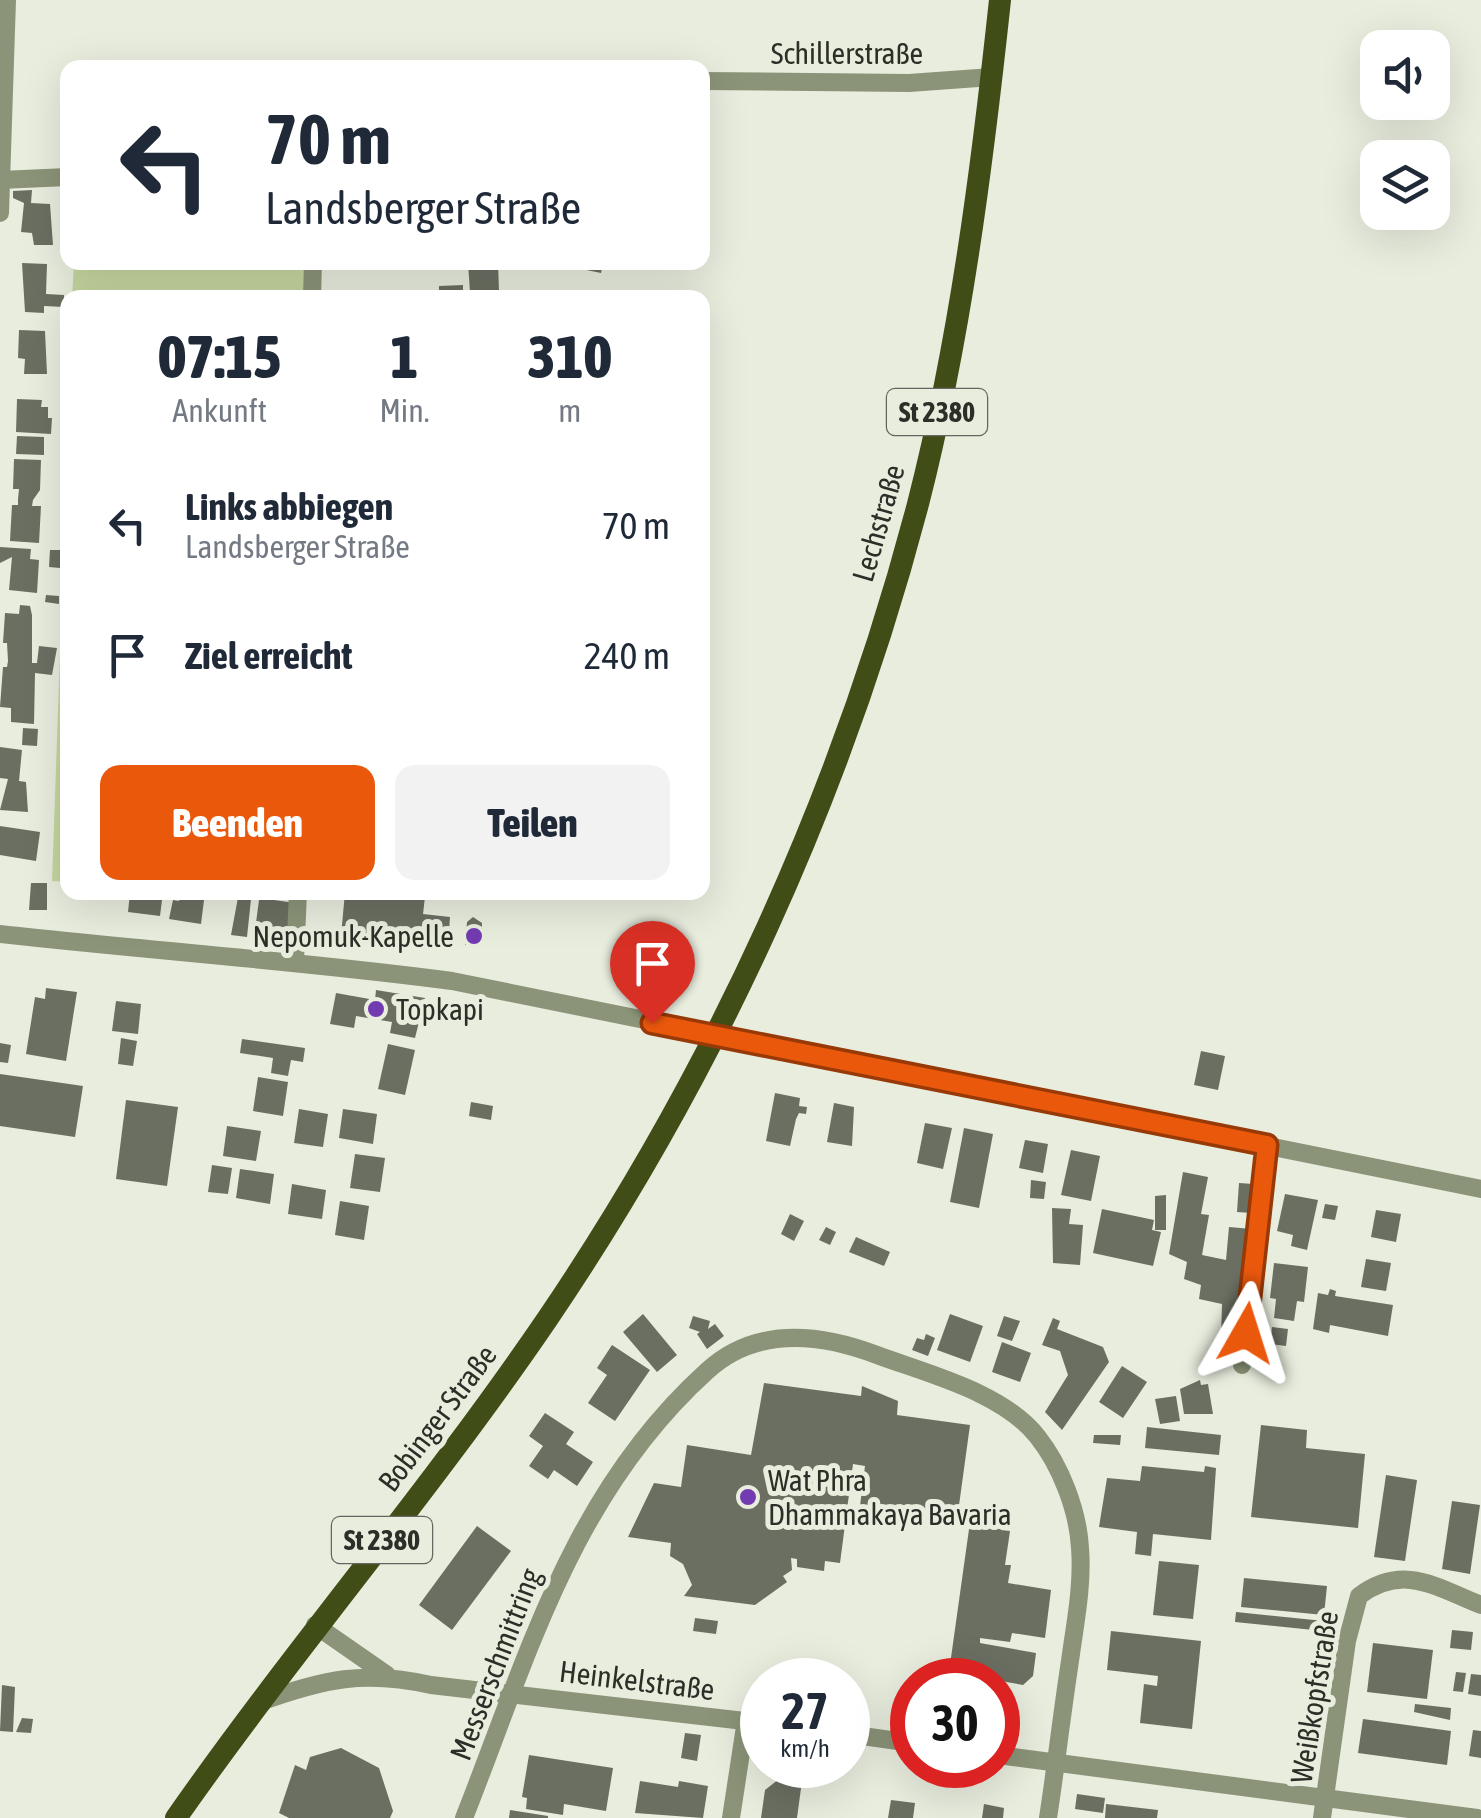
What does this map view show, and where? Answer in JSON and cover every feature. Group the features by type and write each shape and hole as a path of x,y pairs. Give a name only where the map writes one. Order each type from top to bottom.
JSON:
{"main road":[{"name":"Lechstraße","path":"716,1035 818,811 918,504 955,322 1000,0"},
{"name":"Bobinger Straße","path":"176,1818 315,1625 482,1412 548,1318 653,1152 716,1035"}],"street":[{"path":"0,213 7,0"},
{"name":"Schillerstraße","path":"710,81 909,83 992,77"},
{"path":"1,180 60,177"},
{"path":"295,960 298,900"},
{"path":"0,934 111,948 295,960 452,981 1481,1189"},
{"path":"1242,1365 1267,1145"},
{"name":"Messerschmittring","path":"464,1818 509,1693 557,1577 599,1502 650,1432 709,1369 745,1346 780,1337 812,1336 844,1343 934,1377 1002,1408 1036,1435 1056,1468 1072,1504 1080,1564 1048,1818"},
{"name":"Weißkopfstraße","path":"1322,1818 1351,1614 1360,1596 1394,1578 1420,1581 1481,1604"},
{"name":"Heinkelstraße","path":"315,1625 387,1675"},
{"name":"Heinkelstraße","path":"260,1702 343,1677 387,1675 740,1719"},
{"path":"1020,1757 1477,1818"},
{"path":"731,1818 740,1780"}],"green space":[{"path":"74,270 309,270 308,290 72,290"},
{"path":"60,654 60,882 52,881"}],"building":[{"path":"32,190 31,203 50,204 53,245 34,245 32,233 21,232 24,203 13,198 13,191"},
{"path":"22,263 47,264 46,294 60,295 60,307 44,306 44,313 25,312"},
{"path":"469,270 498,270 499,290 470,290"},
{"path":"463,285 463,290 439,290 439,286"},
{"path":"19,330 45,331 47,374 24,374 25,359 18,358"},
{"path":"17,399 42,400 41,407 48,407 48,418 52,418 51,434 16,432"},
{"path":"17,436 44,437 44,455 16,454"},
{"path":"14,459 41,460 40,490 32,506 41,506 39,543 10,541 12,505 18,505 19,489 13,489"},
{"path":"0,547 31,549 30,559 39,560 37,593 9,590 12,557 0,563"},
{"path":"50,550 60,550 60,568 49,567"},
{"path":"46,595 59,596 59,604 45,602"},
{"path":"20,605 30,606 32,615 32,663 37,663 39,646 57,648 52,675 35,673 34,724 11,722 11,708 0,707 3,667 7,667 8,661 7,643 3,643 5,613 19,614"},
{"path":"23,728 38,729 37,746 22,745"},
{"path":"0,747 22,750 19,781 26,782 28,812 0,810 8,779 0,778"},
{"path":"0,826 40,832 36,861 0,855"},
{"path":"31,883 47,883 47,910 29,910"},
{"path":"129,900 162,900 160,916 128,912"},
{"path":"173,900 204,900 201,924 169,919"},
{"path":"238,900 251,900 247,937 231,935"},
{"path":"259,900 295,903 291,935 255,930"},
{"path":"344,900 425,900 423,914 450,917 448,946 341,936"},
{"name":"Nepomuk-Kapelle","path":"473,917 482,923 481,945 465,945 467,922"},
{"path":"46,988 77,992 66,1061 26,1054 35,997 45,999"},
{"path":"376,990 425,998 415,1038 390,1033 392,1022 356,1016 354,1028 330,1024 336,993 375,1000"},
{"path":"116,1001 141,1004 138,1034 112,1031"},
{"path":"121,1038 137,1041 133,1066 118,1064"},
{"path":"242,1039 305,1048 303,1062 291,1060 288,1076 271,1073 273,1058 240,1053"},
{"path":"0,1043 11,1045 8,1063 0,1062"},
{"path":"388,1044 415,1050 405,1095 378,1089"},
{"path":"1201,1051 1225,1056 1218,1090 1194,1085"},
{"path":"0,1074 83,1086 75,1137 0,1126"},
{"path":"258,1077 288,1082 283,1116 253,1111"},
{"path":"775,1093 800,1098 799,1106 807,1107 806,1114 799,1113 796,1119 790,1146 766,1141"},
{"path":"126,1100 178,1107 167,1186 116,1179"},
{"path":"471,1102 493,1106 491,1120 469,1116"},
{"path":"834,1103 854,1107 852,1146 827,1142"},
{"path":"299,1109 328,1114 323,1147 294,1143"},
{"path":"343,1109 377,1114 373,1144 339,1138"},
{"path":"925,1123 952,1128 943,1169 917,1163"},
{"path":"227,1126 261,1131 256,1161 223,1156"},
{"path":"964,1128 993,1134 979,1208 950,1202"},
{"path":"1025,1140 1048,1144 1043,1173 1019,1168"},
{"path":"1071,1150 1100,1156 1091,1201 1061,1195"},
{"path":"355,1154 385,1158 380,1192 350,1188"},
{"path":"212,1165 232,1168 228,1194 208,1192"},
{"path":"240,1169 274,1174 270,1204 236,1198"},
{"path":"1183,1172 1208,1177 1201,1214 1209,1215 1202,1255 1226,1260 1229,1227 1252,1229 1240,1341 1221,1338 1222,1304 1199,1299 1201,1285 1184,1279 1187,1262 1169,1254"},
{"path":"1031,1180 1046,1182 1044,1199 1030,1198"},
{"path":"1239,1183 1254,1184 1252,1213 1237,1212"},
{"path":"292,1184 326,1190 322,1219 288,1214"},
{"path":"1285,1194 1318,1200 1307,1250 1291,1246 1293,1235 1277,1231"},
{"path":"1166,1195 1166,1230 1155,1230 1155,1196"},
{"path":"340,1201 369,1206 364,1240 335,1235"},
{"path":"1325,1204 1338,1206 1335,1220 1322,1218"},
{"path":"1052,1208 1071,1209 1069,1224 1083,1225 1080,1265 1053,1263"},
{"path":"1102,1209 1154,1220 1152,1230 1161,1232 1153,1266 1093,1253"},
{"path":"1376,1210 1401,1214 1396,1242 1371,1237"},
{"path":"790,1214 804,1221 794,1241 781,1234"},
{"path":"826,1227 836,1232 830,1245 819,1240"},
{"path":"856,1237 890,1252 884,1266 849,1252"},
{"path":"1366,1259 1391,1263 1386,1291 1361,1287"},
{"path":"1274,1263 1308,1267 1304,1302 1297,1301 1294,1321 1274,1318 1276,1299 1270,1298"},
{"path":"1330,1289 1336,1291 1335,1296 1393,1305 1388,1336 1330,1325 1329,1333 1313,1329 1318,1293 1328,1295"},
{"path":"643,1314 677,1355 657,1372 623,1332"},
{"path":"950,1314 983,1326 970,1362 937,1350"},
{"path":"693,1316 710,1321 708,1329 715,1324 724,1336 707,1349 697,1334 700,1332 689,1328"},
{"path":"1004,1316 1020,1321 1012,1341 997,1336"},
{"path":"1053,1318 1060,1321 1057,1329 1103,1347 1109,1362 1062,1430 1045,1412 1068,1375 1060,1351 1042,1345"},
{"path":"1272,1327 1288,1329 1286,1346 1270,1344"},
{"path":"926,1334 935,1338 928,1356 912,1350 917,1338 924,1340"},
{"path":"1002,1342 1031,1353 1020,1382 992,1372"},
{"path":"612,1345 650,1370 615,1421 588,1403 607,1375 597,1368"},
{"path":"1122,1366 1147,1382 1123,1418 1099,1402"},
{"path":"1200,1380 1201,1385 1208,1384 1213,1414 1184,1414 1180,1389"},
{"name":"Wat Phra Dhammakaya Bavaria","path":"764,1383 861,1396 862,1386 898,1401 897,1415 970,1425 957,1520 860,1506 865,1466 853,1464 840,1563 825,1561 824,1571 797,1567 797,1559 791,1558 792,1570 783,1576 787,1582 755,1605 684,1596 692,1585 683,1564 670,1556 671,1543 628,1537 654,1483 681,1487 687,1445 751,1455"},
{"path":"1176,1396 1180,1421 1160,1424 1155,1399"},
{"path":"545,1413 574,1432 566,1444 593,1462 577,1486 554,1470 548,1479 529,1466 543,1446 529,1436"},
{"path":"1261,1425 1307,1430 1306,1448 1365,1454 1358,1528 1251,1517"},
{"path":"1147,1427 1221,1435 1219,1455 1145,1448"},
{"path":"1094,1435 1121,1435 1120,1445 1093,1443"},
{"path":"1142,1466 1204,1472 1205,1466 1216,1468 1211,1540 1153,1534 1151,1556 1135,1554 1137,1532 1099,1527 1107,1478 1140,1481"},
{"path":"1386,1475 1417,1480 1405,1561 1374,1557"},
{"path":"1452,1501 1480,1505 1470,1574 1442,1569"},
{"path":"971,1515 1003,1520 1001,1530 1010,1531 1005,1565 1011,1565 1008,1583 1051,1590 1045,1638 1012,1633 1010,1642 980,1638 980,1643 1036,1653 1033,1676 1020,1684 1020,1658 951,1658"},
{"path":"477,1526 511,1551 452,1630 419,1605"},
{"path":"1159,1561 1199,1565 1193,1619 1153,1615"},
{"path":"1244,1578 1327,1586 1324,1615 1241,1607"},
{"path":"1236,1612 1324,1621 1323,1631 1235,1622"},
{"path":"695,1618 718,1621 716,1634 693,1631"},
{"path":"1452,1630 1473,1632 1471,1650 1450,1648"},
{"path":"1111,1631 1201,1641 1192,1729 1140,1723 1144,1684 1157,1686 1158,1676 1107,1670"},
{"path":"1373,1643 1433,1650 1427,1699 1367,1692"},
{"path":"1456,1672 1466,1673 1463,1692 1453,1691"},
{"path":"1471,1674 1481,1675 1481,1696 1468,1694"},
{"path":"2,1685 15,1687 13,1732 0,1731"},
{"path":"1415,1704 1451,1708 1450,1720 1414,1712"},
{"path":"1311,1706 1324,1706 1322,1720 1310,1719"},
{"path":"22,1718 33,1719 31,1733 16,1732"},
{"path":"1363,1719 1451,1731 1447,1765 1358,1753"},
{"path":"1473,1730 1481,1731 1481,1758 1469,1756"},
{"path":"685,1733 701,1735 697,1761 681,1758"},
{"path":"341,1748 379,1768 393,1811 390,1818 289,1818 279,1813 295,1765 306,1770 310,1757"},
{"path":"529,1755 613,1768 606,1811 564,1804 563,1815 526,1809 527,1798 522,1797"},
{"path":"640,1781 678,1787 679,1781 708,1786 703,1818 635,1813"},
{"path":"801,1788 797,1818 761,1818 765,1790"},
{"path":"1077,1794 1105,1798 1103,1813 1075,1809"},
{"path":"891,1800 915,1803 913,1818 888,1818"},
{"path":"984,1804 1004,1808 1003,1818 982,1818"},
{"path":"1106,1804 1158,1810 1157,1818 1105,1818"},
{"path":"510,1810 548,1816 548,1818 509,1818"}],"place":[{"name":"Nepomuk-Kapelle","path":"474,936"},
{"name":"Topkapi","path":"376,1009"},
{"name":"Wat Phra Dhammakaya Bavaria","path":"748,1497"}],"route":[{"path":"652,1023 1267,1145 1246,1333"}]}
